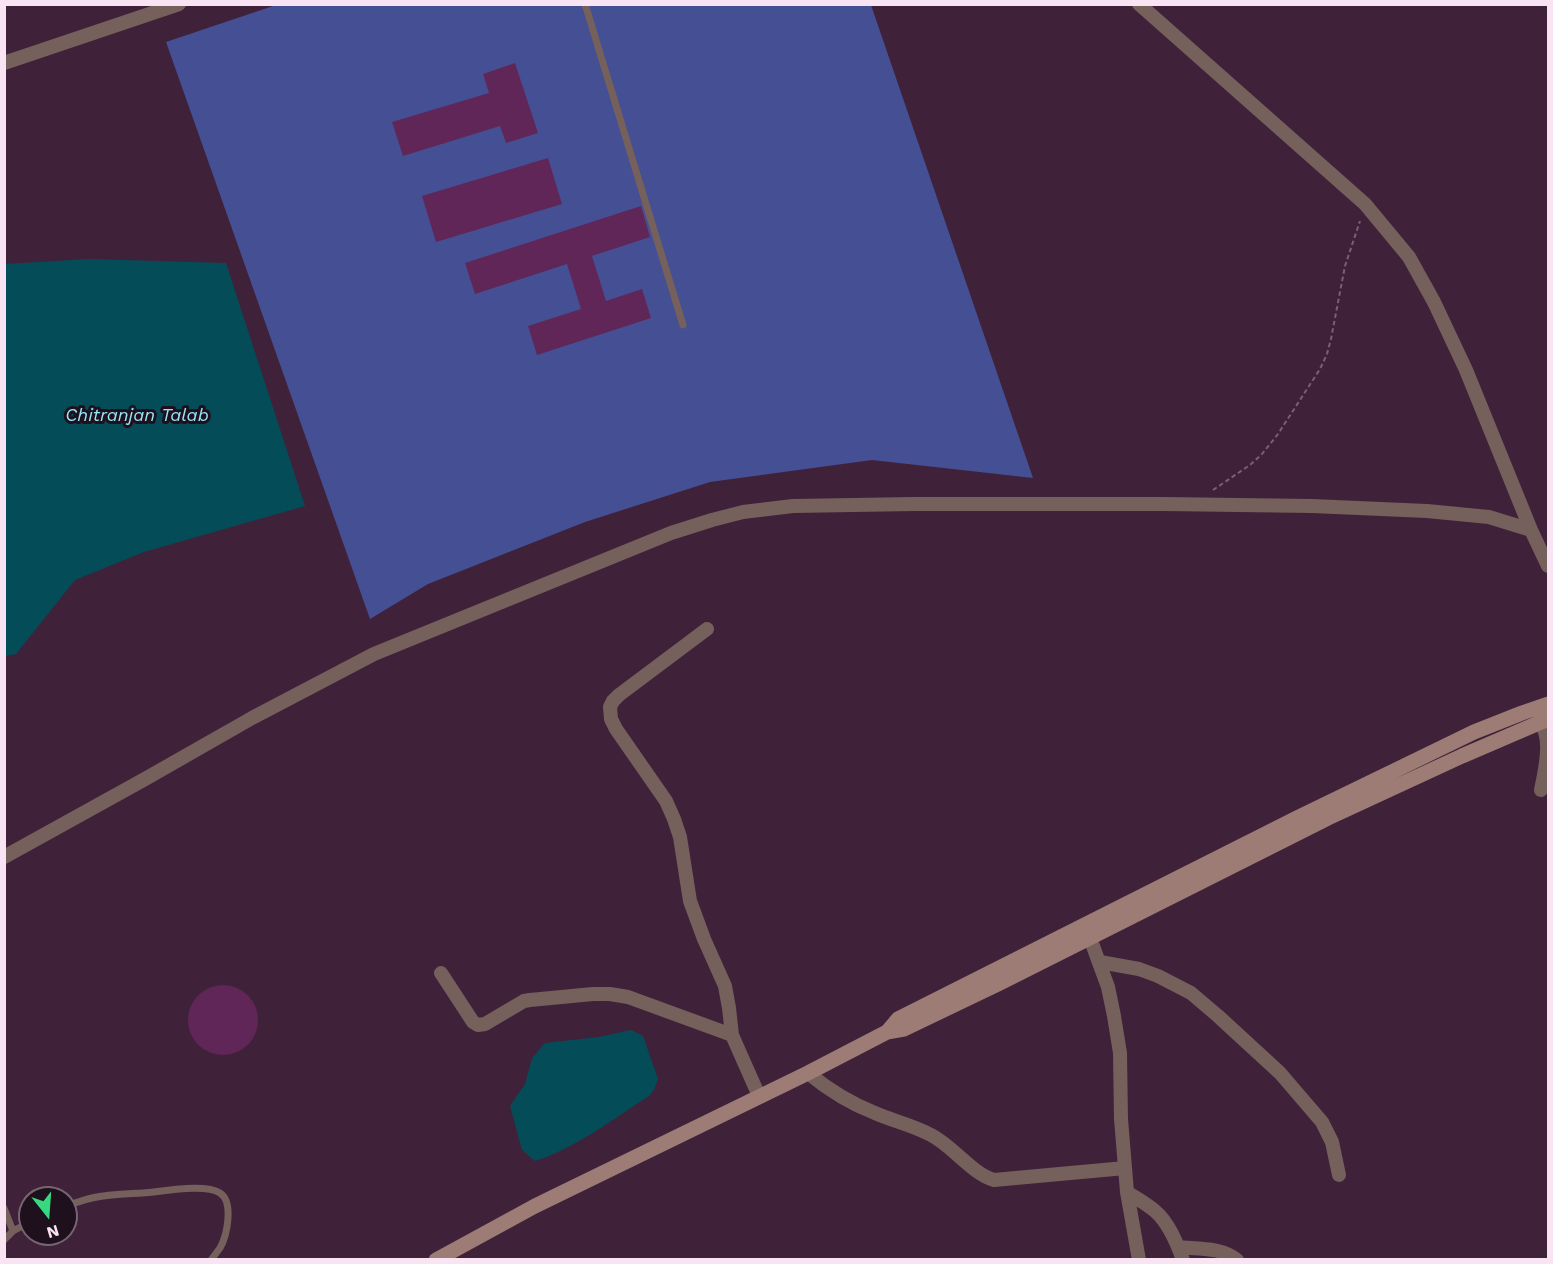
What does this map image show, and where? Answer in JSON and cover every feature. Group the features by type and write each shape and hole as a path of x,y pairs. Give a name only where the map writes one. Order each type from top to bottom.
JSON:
{"main road":[{"path":"887,1032 898,1019 1297,818 1474,732 1548,704"},
{"path":"436,1260 535,1206 887,1032 904,1029 1328,818 1544,720"}],"street":[{"path":"4,63 179,4"},
{"path":"1139,4 1365,204 1409,257 1434,302 1466,370 1548,566"},
{"path":"4,857 252,718 374,654 671,533 743,512 793,506 1191,504 1312,506 1427,511 1490,517 1532,530"},
{"path":"707,629 619,695 613,701 610,712 616,729 666,801 674,819 680,837 690,901 699,928 725,986 732,1035 759,1096"},
{"path":"1541,790 1547,760 1544,720"},
{"path":"1090,938 1108,987 1120,1053 1121,1119 1127,1192 1139,1260"},
{"path":"1100,962 1139,969 1158,976 1191,993 1218,1016 1280,1073 1322,1122 1332,1143 1339,1175"},
{"path":"441,973 473,1022 478,1025 485,1024 524,1001 610,994 639,1000 732,1035"},
{"path":"808,1073 837,1096 930,1134 983,1175 994,1180 1125,1168"},
{"path":"1127,1192 1163,1219 1181,1253 1220,1251 1237,1260"}],"lane":[{"path":"585,4 683,325"},
{"path":"78,1203 112,1195 193,1188 211,1189 224,1197 228,1212 224,1238 211,1260"},
{"path":"4,1208 13,1231"},
{"path":"4,1240 18,1228"}],"path":[{"path":"1191,504 1234,478 1262,454 1278,434 1320,369 1327,354 1344,266 1365,204"}],"shaded area":[{"path":"279,4 871,5 1033,478 872,460 710,482 585,522 428,584 370,619 166,42"}],"water":[{"name":"Chitranjan Talab","path":"88,259 226,263 305,506 144,552 75,580 16,654 5,656 5,264"},
{"path":"631,1030 643,1036 658,1079 654,1090 649,1096 580,1141 535,1161 522,1150 510,1106 525,1084 532,1058 545,1043 599,1037"}],"building":[{"path":"515,63 538,133 506,143 500,126 403,156 392,122 489,93 483,74"},
{"path":"548,158 562,204 436,242 422,196"},
{"path":"641,206 650,237 592,256 606,301 642,289 651,318 537,355 528,326 581,309 567,264 475,294 465,263"},
{"path":"223,985 236,988 248,995 255,1007 258,1020 255,1033 248,1045 236,1052 223,1055 210,1052 198,1045 191,1033 188,1020 191,1007 198,995 210,988"}]}
